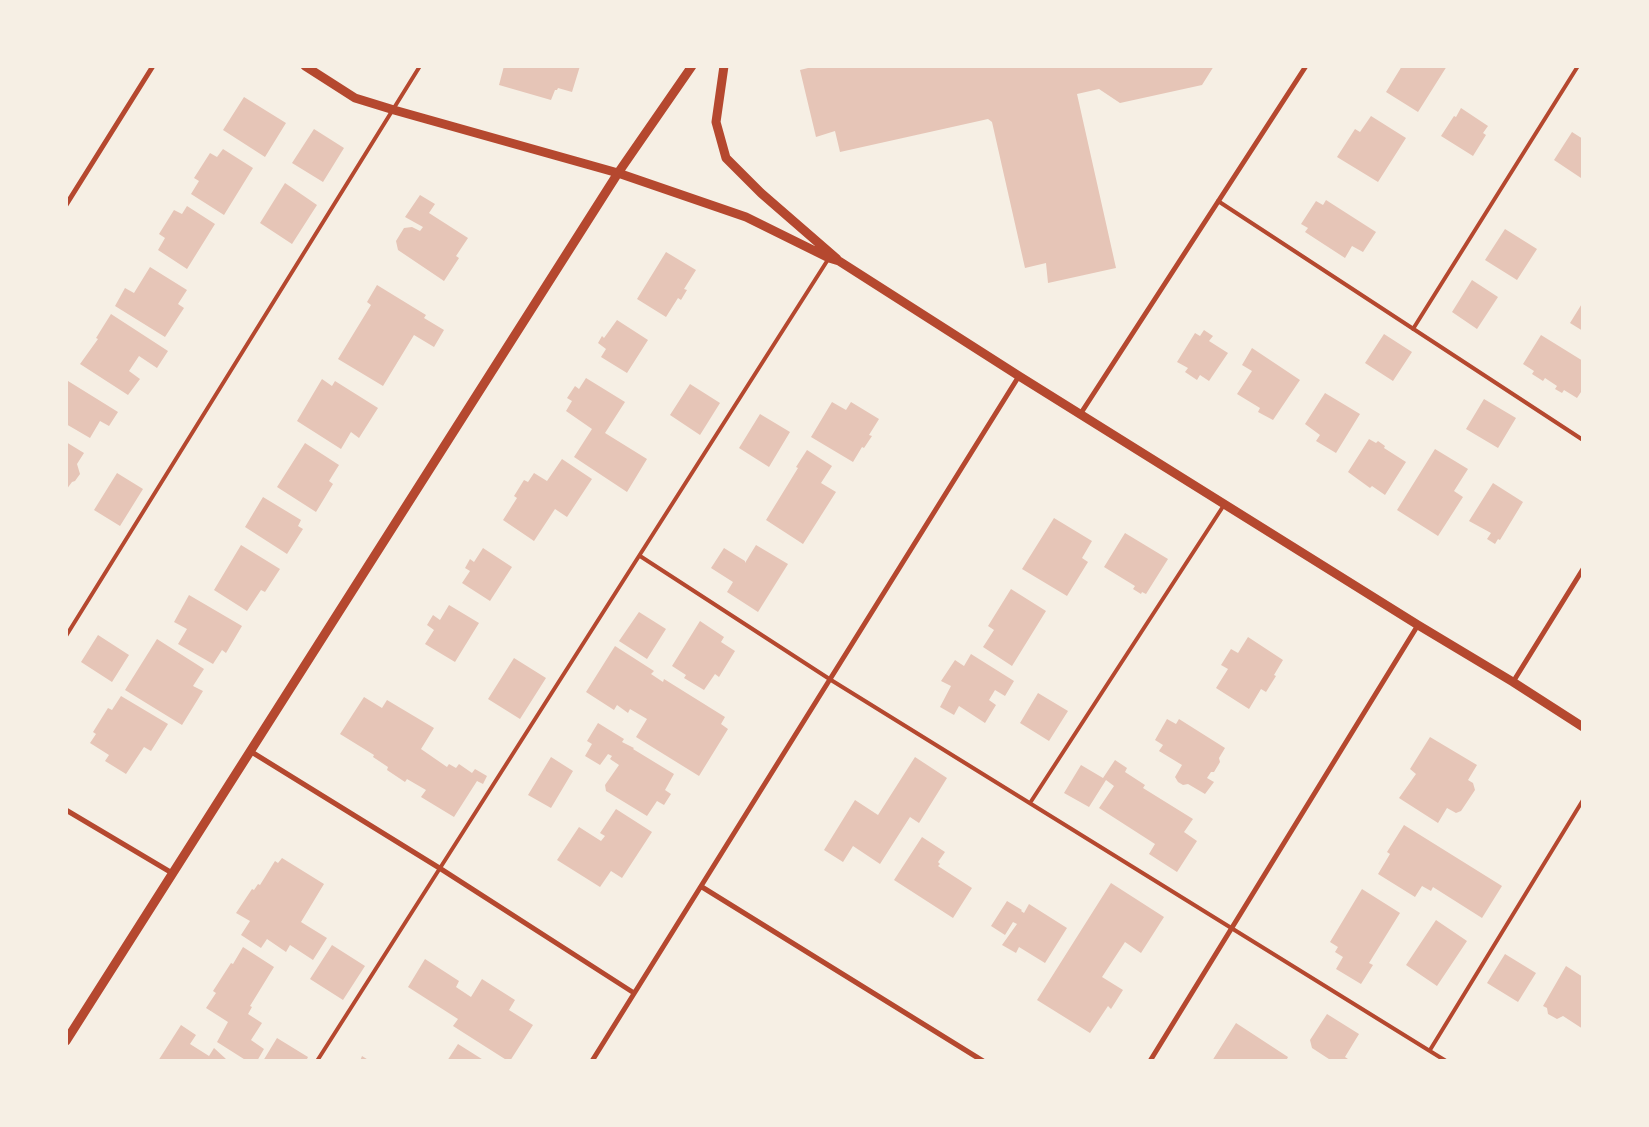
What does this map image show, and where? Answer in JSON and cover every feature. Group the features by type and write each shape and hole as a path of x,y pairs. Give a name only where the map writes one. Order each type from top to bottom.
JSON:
{"street":[{"path":"66,205 153,66"},
{"path":"305,66 356,98 618,173 746,217 829,258 839,261"},
{"path":"66,1041 618,173 692,66"},
{"path":"724,66 716,122 726,158 761,193 839,261 1019,376 1583,727"},
{"path":"1081,413 1306,66"},
{"path":"592,1061 1019,376"},
{"path":"1513,682 1583,569"},
{"path":"1150,1061 1418,625"},
{"path":"250,752 441,869 634,993"},
{"path":"66,810 172,873"},
{"path":"702,887 982,1061"}],"lane":[{"path":"66,636 420,66"},
{"path":"1413,329 1578,66"},
{"path":"1218,201 1583,440"},
{"path":"317,1061 829,258"},
{"path":"1030,803 1225,504"},
{"path":"640,556 830,680 1446,1061"},
{"path":"1430,1050 1583,800"}],"building":[{"path":"504,66 580,66 572,92 558,88 555,90 551,100 499,85"},
{"path":"816,66 1214,66 1202,85 1120,103 1099,89 1077,94 1116,268 1048,283 1046,263 1025,268 992,122 988,119 840,152 835,131 816,137 800,70"},
{"path":"1402,66 1447,66 1418,112 1386,92"},
{"path":"244,97 286,123 265,157 223,130"},
{"path":"1461,108 1488,126 1483,133 1486,135 1473,156 1441,136"},
{"path":"1371,116 1406,138 1378,182 1337,157 1355,129 1360,132"},
{"path":"314,129 344,148 323,182 292,163"},
{"path":"1572,132 1583,139 1583,176 1581,178 1554,160"},
{"path":"223,149 253,168 224,215 191,194 199,181 194,178 210,153 217,157"},
{"path":"285,183 317,205 292,244 260,223"},
{"path":"420,195 435,204 429,213 468,238 456,256 459,258 444,281 398,250 396,241 404,228 412,227 420,231 423,227 405,217"},
{"path":"1326,200 1376,232 1363,252 1352,246 1345,258 1305,232 1308,228 1301,224 1316,201 1323,205"},
{"path":"187,206 215,224 187,269 158,250 165,238 159,234 174,210 182,214"},
{"path":"1505,229 1537,249 1517,280 1485,260"},
{"path":"666,252 696,270 684,289 687,290 681,300 678,298 666,317 637,299"},
{"path":"150,267 187,290 178,304 184,308 165,337 115,306 125,288 134,293"},
{"path":"1472,280 1498,297 1477,329 1452,312"},
{"path":"377,285 426,315 424,318 444,330 434,347 414,335 383,386 338,359 371,305 367,302"},
{"path":"1583,302 1583,331 1570,323"},
{"path":"111,314 168,351 157,368 139,356 129,371 140,379 128,395 80,364 98,339 96,338"},
{"path":"617,320 648,340 627,373 601,357 606,349 598,343"},
{"path":"1204,330 1213,336 1209,341 1228,353 1209,381 1200,375 1197,380 1185,372 1188,368 1177,362 1195,333 1200,336"},
{"path":"1384,334 1412,352 1393,381 1365,363"},
{"path":"1541,335 1583,361 1583,389 1577,398 1564,390 1562,393 1555,389 1557,386 1545,378 1543,381 1532,374 1534,371 1523,364"},
{"path":"1252,348 1300,380 1273,420 1258,412 1260,408 1237,394 1252,371 1242,365"},
{"path":"586,378 625,402 605,433 647,459 627,492 574,457 592,429 566,411 572,401 567,398 575,386 579,389"},
{"path":"322,379 332,386 335,381 378,408 359,438 351,432 341,449 297,421"},
{"path":"68,381 118,412 109,426 100,421 90,438 66,424 66,384"},
{"path":"690,384 720,403 700,435 670,415"},
{"path":"1325,393 1360,414 1336,453 1316,441 1320,435 1305,424"},
{"path":"1484,399 1516,418 1498,448 1466,429"},
{"path":"832,402 846,410 851,402 879,419 869,435 872,436 864,448 862,447 853,462 811,437"},
{"path":"760,414 790,432 769,467 739,448"},
{"path":"1369,439 1376,443 1378,441 1385,446 1384,448 1406,462 1385,495 1372,486 1370,488 1348,472"},
{"path":"66,442 84,453 77,464 80,474 66,490"},
{"path":"305,443 339,465 329,481 333,484 316,512 277,487"},
{"path":"1435,449 1468,469 1454,491 1463,497 1438,536 1397,510"},
{"path":"807,450 832,466 821,483 836,492 803,544 766,520"},
{"path":"562,459 592,479 567,517 555,509 534,541 503,520 517,498 514,496 524,480 528,482 534,473 547,481"},
{"path":"117,473 143,489 120,526 94,510"},
{"path":"1493,483 1523,502 1500,540 1498,539 1495,544 1487,539 1491,533 1469,521"},
{"path":"263,497 301,520 298,526 303,529 287,554 245,527"},
{"path":"1054,518 1092,541 1082,558 1088,562 1067,596 1022,569"},
{"path":"1125,533 1168,559 1146,594 1142,592 1141,594 1133,589 1135,586 1104,567"},
{"path":"241,545 280,569 265,592 261,590 247,611 214,590"},
{"path":"756,545 788,564 758,612 727,592 733,582 711,568 724,548 745,561 745,563"},
{"path":"483,548 512,567 490,601 462,583 470,571 465,568 470,559 474,562"},
{"path":"1011,589 1046,611 1012,666 983,647 994,630 988,626"},
{"path":"189,595 242,626 226,653 222,650 213,664 178,644 187,629 174,622"},
{"path":"449,605 479,623 455,662 425,644 434,630 427,625 433,615 440,620"},
{"path":"639,612 666,629 647,659 619,641"},
{"path":"700,621 724,637 721,642 735,651 719,677 715,674 704,690 684,678 686,675 672,666"},
{"path":"98,635 129,655 112,682 81,662"},
{"path":"1248,637 1283,660 1266,692 1261,689 1249,709 1216,688 1228,669 1221,665 1231,649 1238,653"},
{"path":"157,639 204,669 193,686 203,691 182,725 125,690"},
{"path":"615,646 654,671 651,674 663,682 664,679 725,717 721,724 728,729 699,776 636,737 647,719 630,709 628,713 617,705 614,710 586,692"},
{"path":"971,654 1014,681 1005,696 995,690 989,700 996,705 985,723 959,706 954,715 940,707 951,686 941,681 955,660 964,666"},
{"path":"514,658 546,678 520,719 488,699"},
{"path":"1038,693 1068,711 1049,741 1020,723"},
{"path":"121,696 168,724 151,751 144,747 126,774 105,761 109,755 90,743 96,734 93,732 108,708 112,710"},
{"path":"364,697 382,708 387,700 434,728 421,749 447,767 449,764 456,768 459,764 472,773 475,769 487,776 483,784 477,781 454,817 421,797 426,790 407,779 405,782 387,770 388,767 373,757 374,755 340,734"},
{"path":"1167,719 1176,724 1179,719 1225,748 1214,772 1211,772 1207,778 1214,782 1205,794 1188,784 1183,785 1178,782 1175,777 1182,765 1159,751 1163,745 1155,740"},
{"path":"598,723 624,739 622,742 674,774 665,790 671,794 664,805 657,801 647,816 606,791 605,785 619,765 610,759 612,756 608,754 600,765 585,756 592,744 587,741"},
{"path":"1430,737 1477,765 1468,780 1473,783 1475,790 1461,811 1456,813 1447,808 1438,823 1399,798 1416,774 1410,769"},
{"path":"551,757 573,771 551,808 528,795"},
{"path":"915,757 947,778 919,823 910,817 880,864 853,846 843,862 824,850 855,800 878,815"},
{"path":"1115,760 1127,768 1125,772 1145,785 1143,788 1193,819 1184,832 1197,841 1177,872 1149,854 1155,844 1099,808 1114,786 1106,780 1089,807 1064,793 1081,765 1103,778"},
{"path":"616,809 652,832 622,878 611,871 600,887 557,860 579,827 601,841 605,836 600,833"},
{"path":"1404,825 1502,886 1482,918 1433,887 1431,891 1422,886 1415,897 1378,874 1390,854 1387,852"},
{"path":"922,837 945,852 938,862 940,864 938,866 972,888 953,918 894,880"},
{"path":"282,858 324,884 301,922 327,938 313,960 290,945 286,952 267,939 261,948 241,935 250,921 236,913 252,889 254,890 258,884 260,885 275,861 278,863"},
{"path":"1111,883 1164,917 1141,953 1125,942 1102,977 1123,990 1111,1009 1108,1006 1090,1033 1037,1000"},
{"path":"1362,889 1400,913 1369,963 1373,965 1361,984 1336,969 1343,957 1335,952 1338,947 1330,942"},
{"path":"1007,901 1024,913 1029,904 1067,928 1045,963 1019,947 1016,953 1002,945 1017,924 1013,922 1005,935 991,926"},
{"path":"1436,920 1467,941 1437,986 1406,965"},
{"path":"332,945 365,966 343,1000 310,979"},
{"path":"243,947 274,967 250,1006 252,1007 248,1014 262,1023 251,1040 264,1049 257,1061 247,1061 217,1042 228,1022 206,1008 216,993 213,991"},
{"path":"1505,954 1536,973 1518,1002 1487,983"},
{"path":"425,959 459,981 456,987 471,997 482,979 515,1000 509,1010 533,1025 510,1061 453,1026 458,1019 408,987"},
{"path":"1566,966 1583,977 1583,1029 1563,1016 1557,1019 1548,1014 1547,1008 1543,1006"},
{"path":"1327,1014 1359,1034 1345,1057 1351,1061 1332,1061 1312,1048 1310,1040"},
{"path":"1236,1023 1288,1057 1286,1061 1212,1061"},
{"path":"181,1025 196,1035 190,1044 209,1056 214,1048 226,1059 225,1061 158,1061"},
{"path":"277,1038 308,1057 306,1061 263,1061"},
{"path":"458,1044 485,1061 447,1061"},
{"path":"362,1056 370,1061 360,1061"}]}
